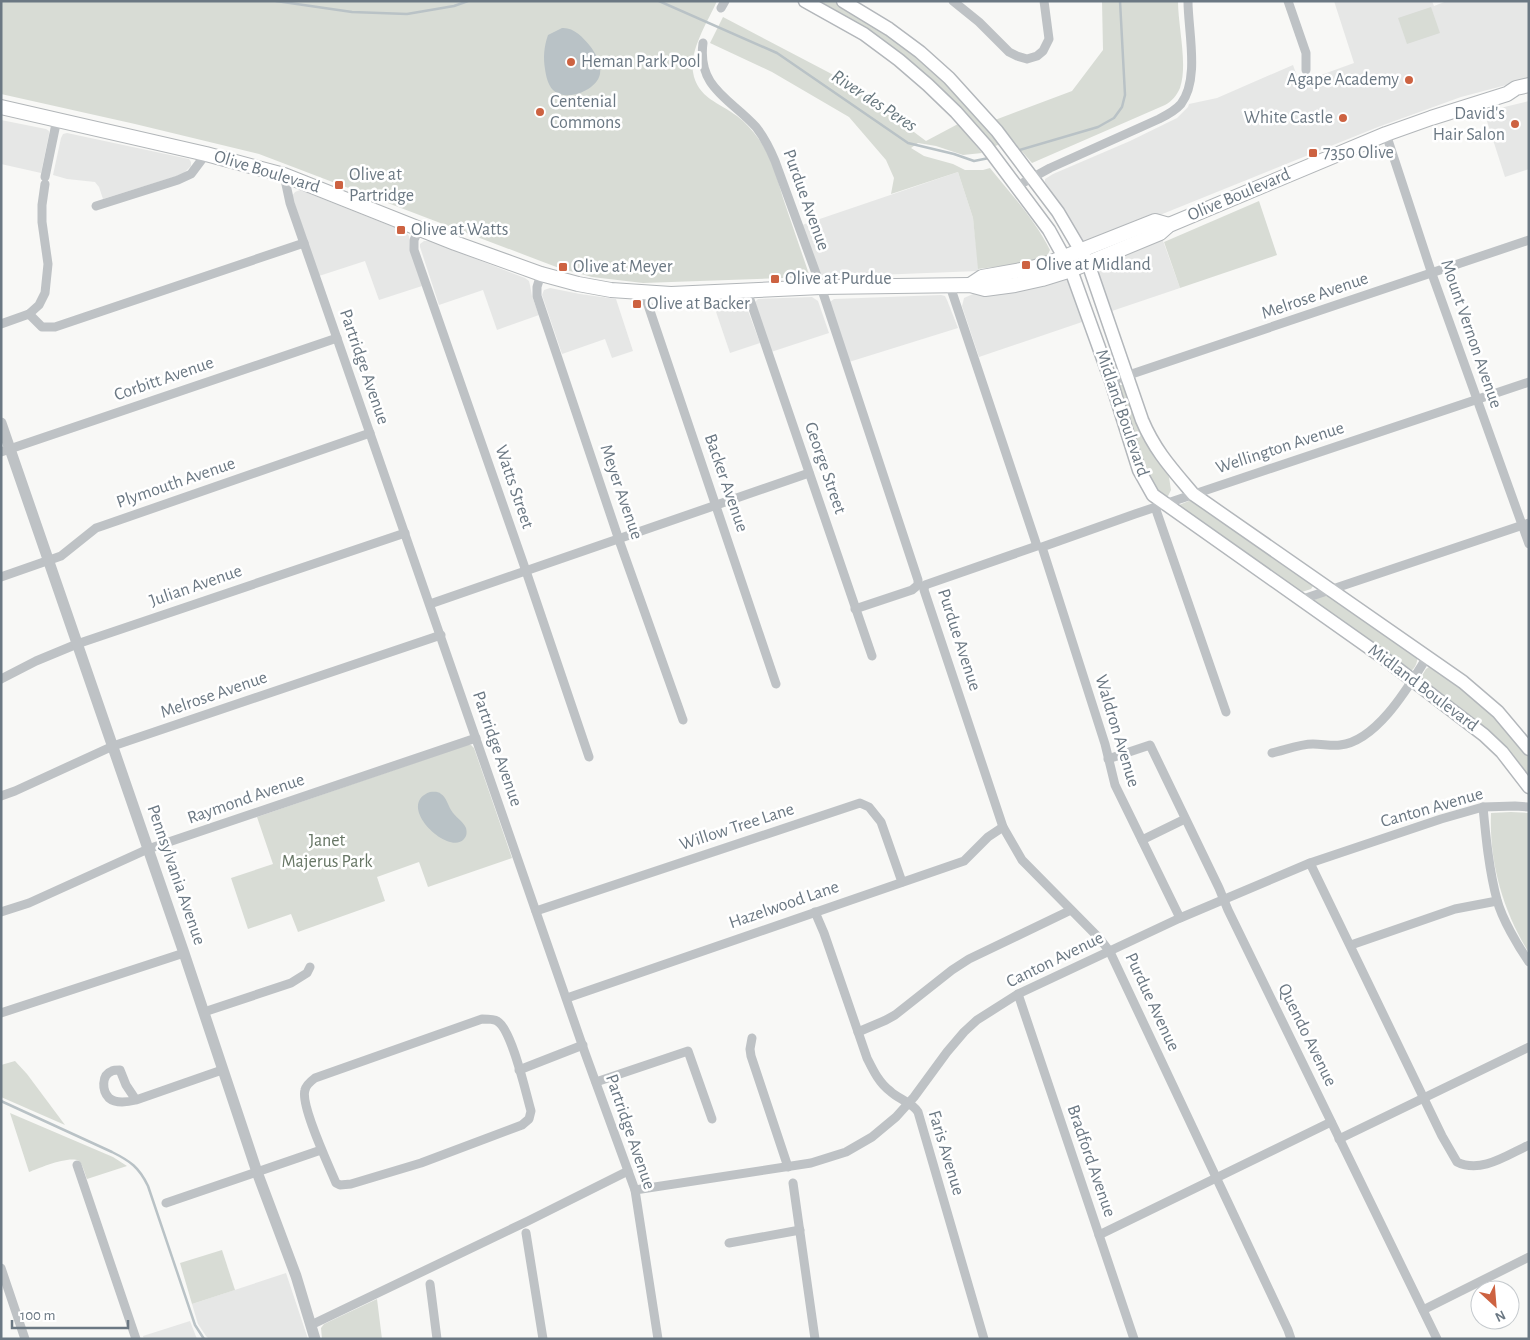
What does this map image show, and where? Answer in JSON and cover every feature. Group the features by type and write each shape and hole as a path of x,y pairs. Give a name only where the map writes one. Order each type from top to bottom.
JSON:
{"main road":[{"name":"Midland Boulevard","path":"805,1 864,34 928,84 987,147 1049,230 1068,264 1111,381 1140,470 1160,506 1300,600 1413,680 1484,735 1502,752 1529,787"},
{"name":"Midland Boulevard","path":"843,1 889,29 949,78 976,106 1058,212 1088,263 1149,437 1160,455 1193,494 1463,682 1498,712 1529,749"},
{"name":"Olive Boulevard","path":"1,107 206,154 284,175 419,229 541,274 578,284 611,290 671,294 821,287 970,285 982,277 1032,268 1088,263 1160,233 1169,225 1386,134 1529,85"},
{"name":"Olive Boulevard","path":"1507,94 1516,97 1529,94"},
{"name":"Olive Boulevard","path":"1068,264 1082,250 1155,221 1169,225"}],"street":[{"path":"953,1 1009,52 1027,59 1043,52 1049,39 1044,1"},
{"path":"1017,186 1050,168 1176,110 1189,88 1191,72 1188,1"},
{"path":"1288,1 1306,53 1306,70"},
{"name":"Purdue Avenue","path":"704,43 702,57 710,82 717,91 756,127 769,148 821,287 918,580 924,590 1003,827 1022,860 1110,952 1291,1339"},
{"path":"1,324 29,314 39,305 47,285 48,253 42,222 42,205 57,120"},
{"name":"Mount Vernon Avenue","path":"1386,134 1476,400 1525,524 1529,544"},
{"path":"96,206 178,180 191,174 206,154"},
{"name":"Partridge Avenue","path":"284,175 290,203 336,338 566,998 635,1190 658,1339"},
{"name":"Watts Street","path":"419,229 414,240 414,250 589,757"},
{"name":"Melrose Avenue","path":"1111,381 1529,240"},
{"path":"29,314 42,327 55,327 304,243"},
{"name":"Meyer Avenue","path":"541,274 537,287 537,296 619,540 684,720"},
{"name":"Waldron Avenue","path":"950,286 1105,744 1114,784 1180,918"},
{"name":"George Street","path":"747,291 872,656"},
{"name":"Backer Avenue","path":"644,293 776,684"},
{"name":"Corbitt Avenue","path":"6,450 336,338"},
{"name":"Wellington Avenue","path":"855,609 1529,382"},
{"name":"Pennsylvania Avenue","path":"1,424 6,450 114,746 257,1172 296,1276 315,1339"},
{"name":"Plymouth Avenue","path":"1,577 48,561 69,551 96,528 370,433"},
{"path":"430,604 809,473"},
{"path":"1160,506 1226,712"},
{"path":"1300,600 1525,524"},
{"name":"Julian Avenue","path":"1,679 36,661 77,644 405,533"},
{"name":"Melrose Avenue","path":"1,796 114,746 441,635"},
{"path":"1272,753 1312,744 1341,745 1364,737 1381,722 1413,680 1427,657"},
{"name":"Raymond Avenue","path":"1,912 29,903 148,849 476,738"},
{"name":"Quendo Avenue","path":"1108,760 1150,745 1436,1339"},
{"name":"Willow Tree Lane","path":"536,911 860,803 870,807 881,822 902,882"},
{"path":"1483,807 1488,857 1497,902 1517,945 1529,962"},
{"name":"Canton Avenue","path":"635,1190 812,1163 846,1152 885,1128 909,1104 964,1032 988,1012 1018,994 1180,918 1310,863 1440,819 1483,807 1529,807"},
{"path":"1142,840 1185,819"},
{"name":"Hazelwood Lane","path":"566,998 964,861 988,838 1003,827"},
{"path":"1310,863 1442,1136 1457,1162 1472,1167 1492,1162 1529,1145"},
{"path":"1351,945 1455,909 1497,902"},
{"path":"858,1032 895,1015 969,959 1071,910"},
{"name":"Faris Avenue","path":"815,912 824,932 867,1058 883,1085 890,1092 914,1107 918,1112 984,1339"},
{"path":"1,1014 184,952"},
{"path":"204,1012 291,983 307,973 310,967"},
{"name":"Bradford Avenue","path":"1018,994 1134,1339"},
{"path":"482,1019 497,1020 501,1024 509,1038 519,1070 532,1111 529,1119 522,1126 421,1163 350,1184 340,1185 336,1183 321,1150 304,1100 305,1089 315,1078 482,1019"},
{"path":"752,1038 751,1056 788,1167"},
{"path":"519,1070 583,1045"},
{"path":"1339,1139 1529,1048"},
{"path":"596,1082 688,1051 712,1119"},
{"path":"136,1100 222,1070"},
{"path":"1099,1235 1331,1122"},
{"path":"166,1203 321,1150"},
{"path":"77,1165 136,1339"},
{"path":"311,1325 519,1226 628,1171"},
{"path":"793,1183 815,1339"},
{"path":"729,1243 800,1230"},
{"path":"526,1233 543,1339"},
{"path":"1423,1310 1529,1258"},
{"path":"1,1268 25,1339"},
{"path":"430,1284 437,1339"}],"shaded area":[{"path":"1334,1 1432,1 1434,6 1447,1 1529,1 1529,79 1461,97 1378,127 1084,244 1045,182 1045,179 1177,118 1189,104 1217,98 1293,65 1297,76 1302,80 1307,80 1354,63"},
{"name":"Heman Park Pool","path":"562,28 574,31 584,39 598,59 600,67 598,80 587,90 573,95 559,94 553,90 545,72 544,52 548,35"},
{"path":"1529,101 1529,169 1505,177 1484,112"},
{"path":"1,120 49,131 41,173 1,164"},
{"path":"67,133 189,159 191,166 183,174 103,199 95,182 67,179 53,175 61,138 63,134"},
{"path":"958,172 973,218 979,271 824,277 820,273 802,225"},
{"path":"300,190 406,232 409,236 410,249 422,286 379,300 365,261 319,276 292,196"},
{"path":"1162,238 1180,288 1109,312 1094,271 1097,265"},
{"path":"424,241 430,241 525,278 529,281 539,315 497,330 483,290 439,305 420,247 420,244"},
{"path":"1070,277 1085,321 979,357 962,306 964,298 973,294 991,294"},
{"path":"550,288 616,299 633,351 612,358 605,339 562,354 542,295 544,290"},
{"path":"945,296 958,328 849,362 830,302 834,299"},
{"path":"812,297 818,301 829,333 771,352 755,302 758,299"},
{"path":"712,300 744,300 760,343 730,353"},
{"path":"430,792 438,792 443,795 453,812 466,828 467,834 464,839 457,843 447,841 428,827 421,817 418,807 421,798"},
{"path":"286,1273 308,1339 209,1339 206,1336 198,1324 192,1304"},
{"path":"190,1321 197,1339 144,1339 143,1336"}],"green space":[{"path":"1,1 717,1 696,46 693,64 695,81 710,99 743,121 763,145 776,175 810,277 643,283 592,277 559,268 259,154 1,94"},
{"path":"812,1 833,1 870,22 918,58 977,115 1000,144 993,147 958,110"},
{"path":"1102,1 1178,1 1183,57 1180,88 1174,98 1165,105 1032,163 995,120 1072,91 1103,50"},
{"path":"1431,7 1440,33 1407,44 1398,18"},
{"path":"723,17 847,82 926,141 958,124 982,153 963,155 936,146 918,143 911,148 924,156 953,164 965,170 990,168 1037,228 1050,250 1047,256 1019,264 978,269 973,218 958,172 891,194 894,178 886,160 849,117 772,72 710,43"},
{"path":"1259,201 1277,255 1180,288 1164,242"},
{"path":"1123,385 1125,388 1144,441 1169,477 1171,490 1168,496 1165,497 1159,492 1147,475 1118,387"},
{"path":"1194,500 1312,583 1311,589 1299,593 1179,507 1179,505"},
{"path":"1326,595 1417,657 1414,668 1409,672 1311,601"},
{"path":"1429,667 1461,689 1493,715 1529,755 1529,776 1509,751 1420,679"},
{"name":"Janet Majerus Park","path":"471,745 474,748 512,858 428,887 419,862 377,877 385,901 298,932 291,914 248,929 231,878 273,864 257,817"},
{"path":"1491,813 1529,813 1529,953 1505,903 1492,850"},
{"path":"15,1061 65,1125 1,1097 1,1065"},
{"path":"10,1113 113,1157 127,1166 87,1179 83,1167 79,1161 75,1160 54,1163 29,1172"},
{"path":"222,1250 235,1290 192,1304 180,1263"},
{"path":"377,1299 382,1339 322,1339 321,1328 324,1324"}],"waterway":[{"name":"River des Peres","path":"276,1 352,12 407,14 454,6 468,1"},
{"name":"River des Peres","path":"659,1 777,53 908,143 974,161 989,158"},
{"name":"River des Peres","path":"1016,151 1098,127 1114,118 1122,107 1125,95 1120,1"},
{"path":"1,1101 112,1152 137,1169 148,1186 195,1325 204,1339"}],"place":[{"name":"Heman Park Pool","path":"571,62"},
{"name":"Agape Academy","path":"1409,80"},
{"name":"Centenial Commons","path":"540,112"},
{"name":"White Castle","path":"1343,118"},
{"name":"David's Hair Salon","path":"1515,124"},
{"name":"7350 Olive","path":"1313,153"},
{"name":"Olive at Partridge","path":"339,185"},
{"name":"Olive at Watts","path":"401,230"},
{"name":"Olive at Midland","path":"1026,265"},
{"name":"Olive at Meyer","path":"563,267"},
{"name":"Olive at Purdue","path":"775,279"},
{"name":"Olive at Backer","path":"637,304"}]}
